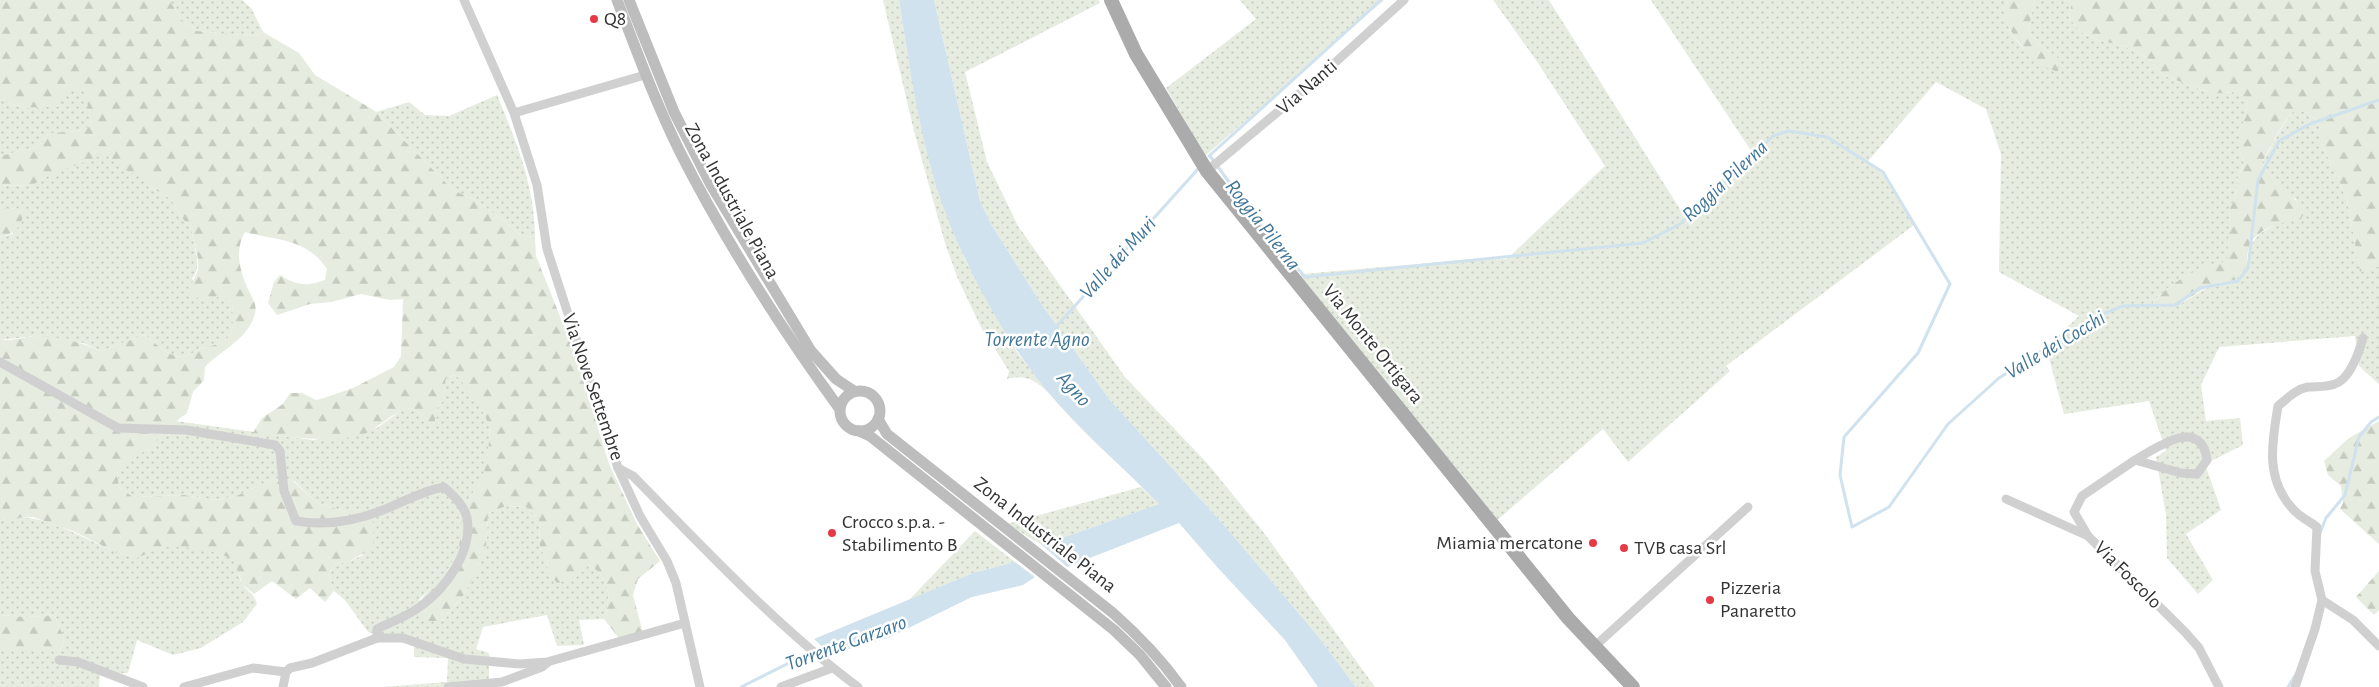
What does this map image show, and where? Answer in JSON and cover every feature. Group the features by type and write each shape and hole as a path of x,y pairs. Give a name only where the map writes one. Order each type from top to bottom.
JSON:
{"main road":[{"name":"Zona Industriale Piana","path":"617,0 645,75 681,154 739,256 782,325 839,408"},
{"name":"Zona Industriale Piana","path":"629,0 674,112 711,185 811,351 836,380 854,392"},
{"name":"Via Monte Ortigara","path":"1111,0 1136,54 1207,171 1562,611 1633,687"},
{"path":"864,391 874,397 880,408 878,419 870,428 859,431 846,426 840,415 839,408 844,398 854,392 864,391"},
{"name":"Zona Industriale Piana","path":"878,419 887,434 1072,580 1142,638 1181,687"},
{"name":"Zona Industriale Piana","path":"859,431 870,436 1114,630 1140,656 1166,687"}],"street":[{"name":"Via Nove Settembre","path":"464,0 514,113 537,185 547,249 618,468 634,476 715,559 829,665 858,687"},
{"name":"Via Nanti","path":"1207,171 1317,80 1404,0"},
{"path":"514,113 645,75"},
{"path":"2295,687 2315,629 2322,600 2315,571 2317,527 2292,509 2276,484 2271,459 2278,406 2292,394 2306,387 2323,387 2338,382 2346,375 2357,356 2363,338"},
{"path":"0,362 118,428 186,430 275,445 280,451 284,491 296,521 317,524 340,522 383,510 426,490 444,487 460,503 466,516 468,533 456,569 444,586 422,606 401,620 377,629 377,638"},
{"path":"2088,536 2074,512 2082,496 2135,460 2171,439 2184,437 2199,440 2206,449 2207,460 2197,474 2181,473 2135,460"},
{"path":"618,468 640,516 667,560 676,583 700,687"},
{"name":"Via Foscolo","path":"2006,499 2088,536 2199,648 2219,687"},
{"path":"1595,646 1748,507"},
{"path":"2322,600 2353,620 2379,646"},
{"path":"283,687 286,672 290,668 312,663 377,638 403,638 464,660 493,663 547,662 685,623"},
{"path":"58,660 78,662 143,687"},
{"path":"448,687 502,682 542,667 547,662"},
{"path":"782,687 829,665"},
{"path":"184,687 253,668 286,672"}],"green space":[{"path":"0,0 169,0 182,20 197,31 253,36 263,32 299,53 315,75 375,111 453,190 475,200 506,222 521,236 535,237 536,256 576,357 609,464 637,524 660,561 638,579 633,595 644,637 621,641 604,619 608,602 607,588 601,576 589,564 575,577 557,583 548,572 547,559 540,548 539,520 527,507 506,506 488,513 486,550 463,596 441,621 426,621 418,611 420,604 423,597 450,567 457,554 465,508 484,473 489,437 487,420 475,399 455,375 446,378 443,401 435,411 435,422 430,428 419,413 411,408 391,416 368,432 349,438 322,439 253,433 262,418 283,404 290,393 302,393 316,400 324,398 353,388 394,367 401,356 403,299 390,300 361,294 332,302 310,304 277,315 268,303 274,282 280,275 296,283 313,284 325,280 327,269 310,251 301,246 280,239 245,232 240,245 239,259 244,280 256,307 252,322 242,336 205,367 204,380 193,392 187,413 149,448 121,466 117,471 119,487 133,497 184,495 216,500 236,496 273,479 285,478 293,481 317,503 346,512 362,510 373,522 373,548 348,562 336,563 328,574 334,591 325,602 310,588 296,599 272,581 254,594 243,585 234,562 228,557 210,551 185,547 162,547 137,558 117,553 75,532 33,517 0,519 0,340 35,336 52,337 77,342 101,351 144,335 172,355 183,356 226,339 232,330 233,319 232,303 225,296 201,300 188,292 197,271 198,259 192,229 185,222 172,201 160,192 150,188 145,177 118,166 108,153 47,176 33,185 0,186 0,156 36,147 46,139 46,134 75,131 91,126 85,89 72,89 57,107 28,108 16,106 0,99"},
{"path":"169,0 242,0 251,8 263,32 253,36 197,31 182,20"},
{"path":"883,0 899,0 907,52 933,175 965,260 1017,352 1048,392 1029,379 1019,377 1007,379 1009,371 981,327 958,279 945,243 914,131"},
{"path":"934,0 1099,0 1100,3 965,72 987,162 1018,226 1125,377 1207,463 1264,533 1375,687 1356,687 1317,635 1223,524 1109,399 1040,302 991,224 980,201"},
{"path":"1240,0 1384,0 1205,156 1166,88 1256,19"},
{"path":"1493,0 1549,0 1683,214 1752,152 1651,0 2008,0 2006,13 2012,34 2028,52 2058,72 2058,59 2040,45 2028,31 2035,0 2072,0 2069,18 2081,32 2097,40 2124,46 2149,59 2162,75 2214,94 2235,92 2247,98 2246,116 2239,132 2239,148 2244,163 2238,177 2236,196 2230,208 2228,262 2208,266 2186,276 2166,290 2152,304 2168,311 2214,284 2230,282 2248,261 2249,247 2259,234 2280,222 2301,218 2296,199 2276,184 2262,162 2293,112 2305,112 2317,120 2321,129 2321,142 2347,200 2360,271 2379,266 2379,384 2359,366 2355,336 2219,347 2201,385 2206,421 2240,418 2243,445 2205,464 2221,510 2186,534 2213,580 2198,594 2167,558 2166,515 2156,457 2166,451 2149,401 2064,414 2046,347 2079,316 1999,272 2001,154 1986,109 1936,82 1868,161 1887,178 1914,225 1726,366 1730,371 1628,462 1603,429 1495,522 1297,279 1302,274 1463,260 1507,259 1605,166 1536,60"},
{"path":"2008,0 2035,0 2028,31 2040,45 2059,59 2058,72 2038,64 2014,37 2004,17"},
{"path":"2072,0 2379,0 2379,266 2360,272 2347,200 2321,142 2321,129 2317,120 2305,112 2293,112 2280,129 2262,162 2277,185 2305,211 2301,219 2278,224 2258,235 2249,247 2243,273 2237,278 2209,287 2168,311 2152,304 2167,289 2186,276 2207,267 2227,262 2230,208 2236,196 2238,177 2244,163 2239,148 2239,132 2246,116 2247,98 2234,92 2214,94 2162,75 2149,59 2124,46 2097,40 2081,32 2069,18"},
{"path":"72,88 86,89 91,126 81,130 46,135 46,139 36,147 0,156 0,99 22,107 57,107"},
{"path":"497,95 511,129 528,182 532,200 535,237 521,236 506,222 475,200 453,190 376,112 409,102 425,115 449,116"},
{"path":"104,152 108,153 130,172 145,177 150,188 160,192 172,201 185,222 192,229 197,268 192,279 214,297 225,296 232,303 232,330 230,335 222,342 189,355 180,356 172,355 144,335 101,351 83,343 35,336 0,340 0,237 13,234 17,208 0,209 0,186 33,185 47,176"},
{"path":"17,208 24,212 19,226 14,232 0,237 0,209"},
{"path":"456,375 475,399 487,420 489,426 488,452 482,478 465,508 461,541 457,554 443,575 419,600 441,621 463,596 486,550 488,513 506,506 527,507 539,520 540,548 547,559 548,572 589,564 605,582 608,595 604,619 579,620 584,645 557,646 547,615 483,627 476,649 489,653 489,687 382,687 447,682 448,658 414,657 414,638 395,641 368,632 345,600 334,591 328,574 336,563 348,562 363,555 355,513 317,503 294,481 273,479 236,496 216,500 184,495 133,497 119,487 117,471 125,460 147,450 175,421 313,440 377,428 403,409 411,408 419,413 430,427 435,422 435,411 443,401 446,378"},
{"path":"2379,421 2379,544 2340,509 2343,503 2341,486 2328,475 2324,461 2349,438"},
{"path":"1141,487 1159,504 1042,545 1007,524"},
{"path":"17,517 47,522 115,551 134,557 159,548 171,547 190,547 221,553 234,561 241,581 254,596 257,604 243,622 201,648 173,655 137,640 128,673 100,674 99,687 0,687 0,651 58,651 64,645 63,636 55,615 27,617 0,615 0,519"},
{"path":"975,531 1015,562 973,573 909,600"},
{"path":"2379,571 2379,610 2374,615 2356,597"},
{"path":"0,615 27,617 55,615 63,636 64,645 58,651 0,651"}],"water":[{"name":"Torrente Agno","path":"899,0 934,0 980,201 991,224 1040,302 1109,399 1223,524 1317,635 1356,687 1318,687 1285,640 1179,523 1067,567 1042,545 1159,504 1088,435 1047,391 1012,343 980,288 953,231 933,175 909,66"},
{"path":"1015,562 1035,577 1023,585 972,597 888,638 830,654 814,639 973,573"}],"waterway":[{"name":"Valle dei Muri","path":"1209,156 1381,0"},
{"name":"Roggia Pilerna","path":"1210,156 1260,224 1305,277 1643,243 1680,224 1773,136 1789,131 1827,137 1883,172 1950,284 1918,353 1844,437 1840,475 1852,527 1889,507 1948,424 1999,378 2093,318 2123,306 2175,305 2200,288 2238,281 2248,268 2258,180 2279,141 2310,124 2379,100"},
{"name":"Valle dei Muri","path":"1055,328 1198,169"},
{"path":"2320,533 2326,518 2345,495 2359,437 2371,422 2379,417"},
{"name":"Torrente Garzaro","path":"741,687 803,656 827,648"},
{"path":"2288,687 2296,674"}],"place":[{"name":"Q8","path":"594,19"},
{"name":"Crocco s.p.a. - Stabilimento B","path":"832,533"},
{"name":"Miamia mercatone","path":"1593,543"},
{"name":"TVB casa Srl","path":"1624,548"},
{"name":"Pizzeria Panaretto","path":"1710,600"}],"water label":[{"name":"Valle dei Cocchi","path":"2055,345"},
{"name":"Agno","path":"1074,389"}]}
